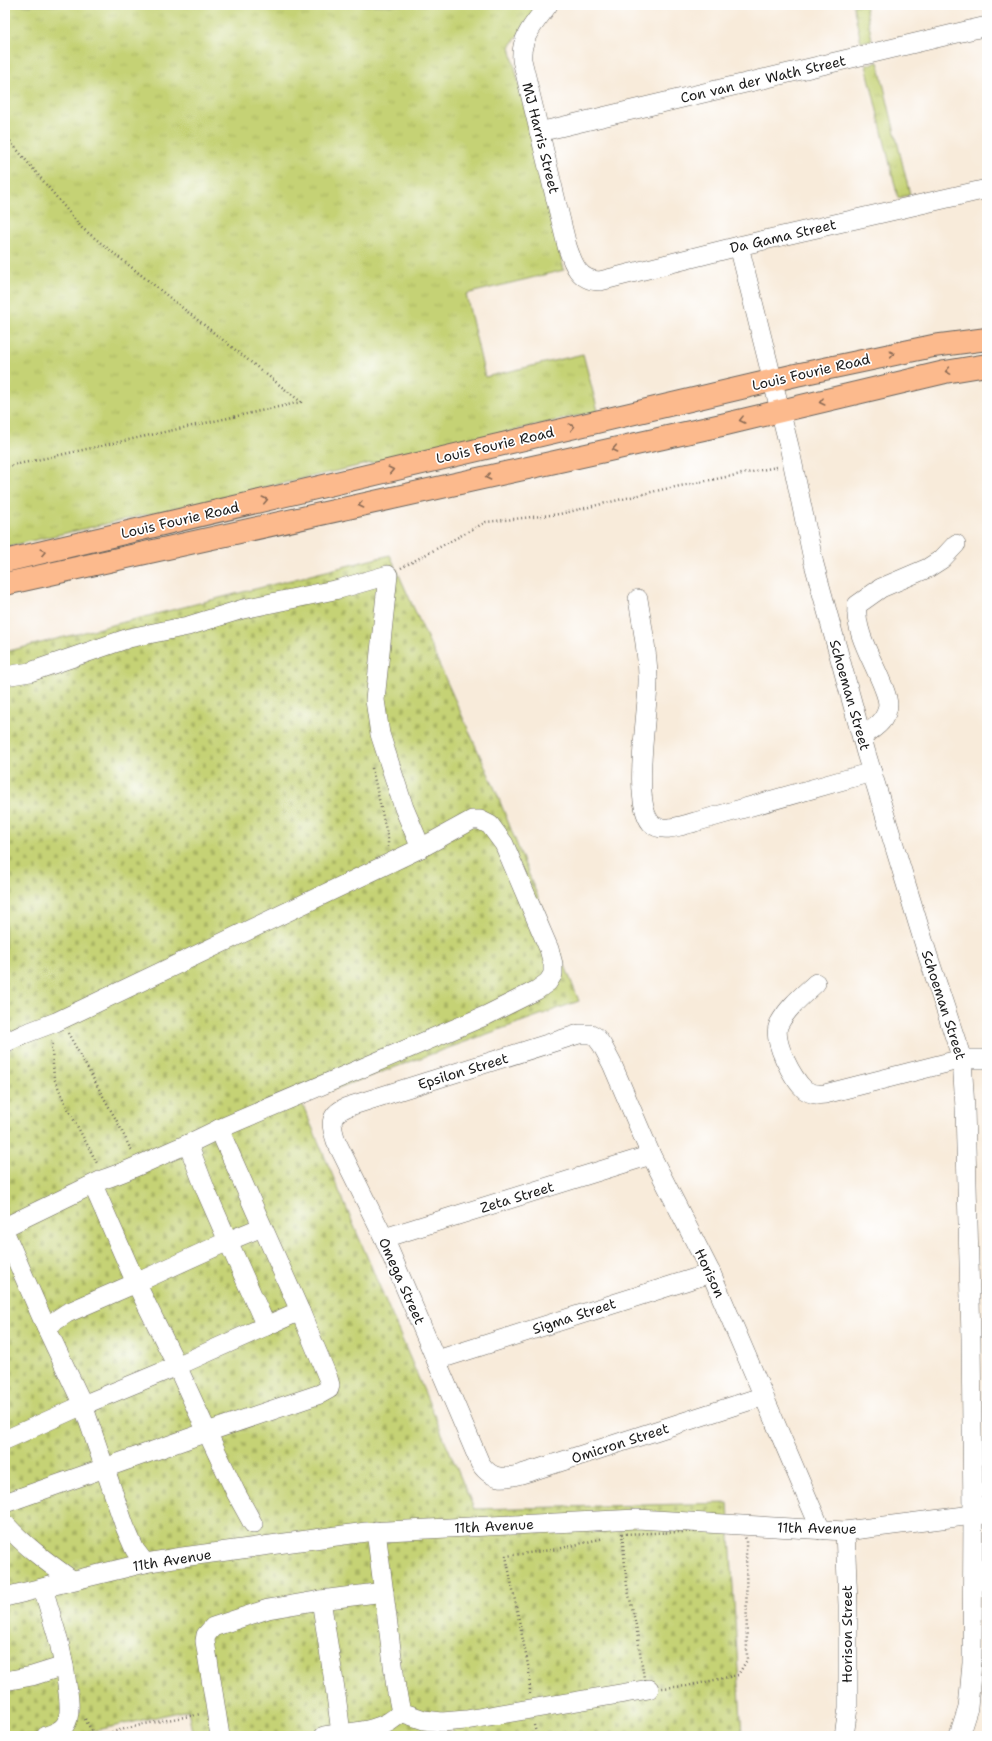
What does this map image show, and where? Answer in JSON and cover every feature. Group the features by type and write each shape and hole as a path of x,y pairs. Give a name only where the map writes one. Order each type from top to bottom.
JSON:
{"main road":[{"name":"Louis Fourie Road","path":"5,561 772,380 926,347 987,339"},
{"name":"Louis Fourie Road","path":"5,584 780,412 945,372 987,366"}],"street":[{"name":"MJ Harris Street","path":"548,5 523,42 522,49 539,132 573,264 581,274"},
{"name":"Con van der Wath Street","path":"539,132 987,26"},
{"name":"Da Gama Street","path":"581,274 585,278 593,281 600,281 739,246 987,189"},
{"name":"Schoeman Street","path":"739,246 789,446 814,564 872,772 928,956 962,1060 979,1338 980,1515 968,1708 959,1736"},
{"path":"862,737 882,721 887,712 887,700 865,646 856,612 857,605 881,588 928,568 942,559 956,544"},
{"path":"5,676 30,672 129,638 188,626 243,609 339,589 388,575 375,700 380,734 404,808 421,848"},
{"path":"638,599 648,678 641,783 645,807 650,822 653,825 667,828 695,822 872,772"},
{"path":"5,1227 99,1182 119,1175 146,1161 486,1015 537,990 548,982 552,974 553,964 549,949 504,844 490,825 480,820 472,820 389,864 56,1022 6,1041"},
{"path":"816,984 797,1000 778,1025 779,1046 793,1075 806,1090 816,1095 962,1060 987,1059"},
{"name":"Epsilon Street","path":"347,1107 579,1034"},
{"name":"Horison","path":"579,1034 591,1034 602,1045 612,1064 651,1155 711,1273 820,1530"},
{"name":"Omega Street","path":"347,1107 337,1112 331,1126 336,1141 384,1238 480,1463"},
{"path":"5,1503 320,1394 329,1389 330,1385 328,1378 300,1311 219,1129"},
{"path":"188,1144 206,1191 266,1326"},
{"name":"Zeta Street","path":"384,1238 651,1155"},
{"path":"99,1182 136,1283 177,1366 236,1493 254,1524"},
{"path":"46,1327 67,1313 262,1227"},
{"path":"5,1233 46,1327 83,1405 125,1527 135,1550 145,1564"},
{"name":"Sigma Street","path":"437,1360 711,1273"},
{"path":"5,1440 300,1311"},
{"name":"Omicron Street","path":"480,1463 485,1471 492,1476 507,1478 764,1396"},
{"name":"11th Avenue","path":"5,1597 72,1580 175,1558 376,1531 637,1519 846,1531 980,1515"},
{"path":"5,1524 16,1536 46,1562 72,1580"},
{"path":"376,1531 396,1688 401,1712"},
{"name":"Horison Street","path":"844,1736 848,1708 846,1531"},
{"path":"43,1588 59,1642 69,1705 66,1725 61,1730 46,1736"},
{"path":"220,1736 205,1642 206,1635 214,1627 268,1610 321,1600 384,1592"},
{"path":"321,1600 337,1700 333,1735 366,1731 393,1720 401,1712"},
{"path":"5,1681 32,1676 64,1666"},
{"path":"401,1712 424,1720 442,1722 481,1718 649,1689"}],"path":[{"path":"5,135 82,228 301,402 5,467"},
{"path":"388,575 486,522 560,514 660,490 792,464"},
{"path":"372,765 388,839 389,864"},
{"path":"56,1022 66,1031 85,1061 130,1148 146,1161"},
{"path":"56,1022 52,1051 54,1078 99,1182"},
{"path":"615,1535 622,1534 743,1530 746,1540 747,1660 738,1675 687,1686 649,1689 644,1678 636,1625 627,1586 622,1534"},
{"path":"530,1709 529,1670 506,1556 558,1549 608,1537"},
{"path":"96,1736 145,1724 216,1712"}],"green space":[{"path":"5,5 539,5 510,47 564,270 466,294 485,377 583,354 598,411 5,547"},
{"path":"853,5 865,5 872,40 861,42"},
{"path":"878,62 910,195 898,198 866,65"},
{"path":"390,555 495,789 579,1001 301,1101 474,1509 728,1503 742,1736 454,1736 452,1729 419,1736 193,1736 188,1710 70,1736 5,1736 5,1052 11,1049 5,1030 5,652"}]}
